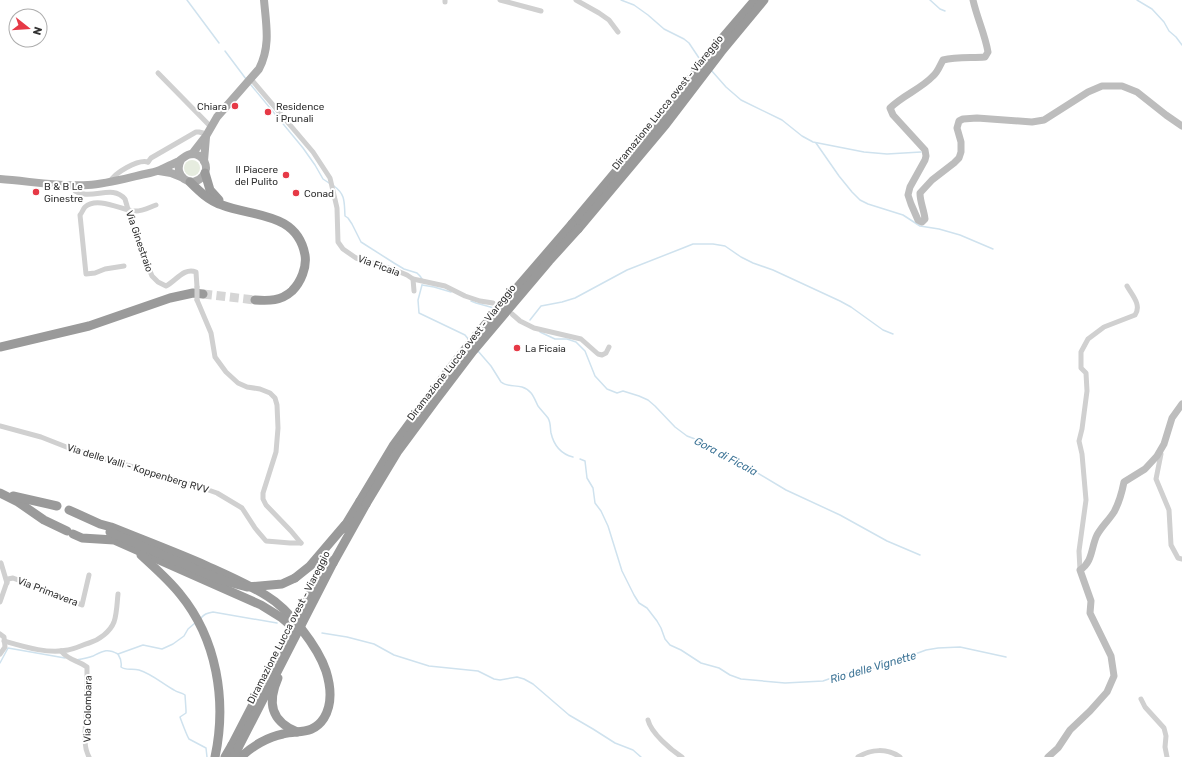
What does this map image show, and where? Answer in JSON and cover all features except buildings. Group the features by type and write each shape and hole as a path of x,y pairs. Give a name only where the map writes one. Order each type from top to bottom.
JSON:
{"highway":[{"name":"Diramazione Lucca ovest - Viareggio","path":"663,121 714,48 755,0"},
{"name":"Diramazione Lucca ovest - Viareggio","path":"234,757 331,561 393,446 448,371 483,327 575,226 764,0"},
{"path":"205,173 210,190 218,200 230,208"},
{"path":"190,182 202,194 222,206 280,221 296,232 306,258 302,277 295,288 285,296 271,300 255,300"},
{"path":"0,347 89,326 170,298 199,293"},
{"path":"1,494 57,506"},
{"path":"1,494 18,502 44,520 70,533 82,538 114,540 149,558 261,605 282,618 312,646"},
{"name":"Diramazione Lucca ovest - Viareggio","path":"225,757 237,750 288,652 331,561 345,525 363,503"},
{"path":"69,510 100,524 111,527 236,578 268,596 288,614 306,635 321,660 328,677 331,693 328,709 321,722 311,730 284,733 269,738 249,749 237,750"},
{"path":"100,524 110,532 204,573 247,587 282,584 296,578 310,566 345,525"},
{"path":"149,558 181,595 201,626 209,644 216,668 219,694 219,735 216,755"},
{"path":"288,652 273,689 272,705 276,717 282,724 299,732"}],"main road":[{"path":"192,154 207,135 217,117 251,79 262,64 267,47 264,0"},
{"path":"155,172 171,173 190,182 199,180 203,177 206,168 204,161 207,135"},
{"path":"0,179 52,184 89,185 155,172 192,154 200,156 204,161"},
{"path":"181,160 178,168 181,177"}],"street":[{"path":"500,0 541,11"},
{"path":"576,0 609,20 618,32"},
{"path":"974,0 987,42 988,52 985,57 952,58 943,60 935,75 925,84 898,100 890,108 893,115 925,150 925,160 910,187 908,195 918,220 922,222 925,219 920,202 920,193 932,180 959,158 961,152 956,128 959,121 963,119 977,118 1032,122 1044,120 1088,92 1102,86 1122,86 1137,92 1182,126"},
{"path":"158,73 211,126"},
{"name":"Via Ficaia","path":"251,79 313,152 330,178 337,208 338,242 343,249 356,258 395,270 413,279 445,286 465,296 480,301 493,303"},
{"path":"148,162 150,158 192,134 199,132 207,135"},
{"path":"110,182 112,177 129,167 144,161 148,162"},
{"path":"148,162 155,172"},
{"name":"Via Ginestraio","path":"72,185 74,191 83,194 113,192 122,195 129,210 136,237 152,276 158,282 166,286 172,283 183,273 192,270 196,272 199,293"},
{"path":"124,266 86,274 80,215 86,206 100,203 115,205 136,212 156,205"},
{"path":"413,279 414,291"},
{"path":"1048,757 1058,748 1070,730 1108,692 1114,676 1111,656 1090,613 1090,601 1080,570 1080,551 1086,500 1080,441 1088,391 1086,373 1081,368 1081,352 1088,339 1104,327 1135,316 1138,305 1127,286"},
{"name":"Via delle Valli - Koppenberg RVV","path":"0,426 217,493 242,508 255,528 266,541 301,543 263,500 263,493 276,452 278,428 277,405 275,398 270,393 238,383 226,372 215,357 211,333 199,293"},
{"path":"512,314 520,321 534,328 581,339 598,354 602,355 606,353 609,347"},
{"path":"1182,404 1172,418 1159,458 1156,479 1169,510 1171,545 1178,558 1182,559"},
{"path":"1080,570 1084,568 1089,561 1093,545 1098,534 1115,511 1124,482 1145,469 1157,456 1164,444"},
{"path":"0,564 1,563 7,583"},
{"name":"Via Primavera","path":"0,602 7,583 10,578 13,578 82,605 89,575"},
{"path":"4,641 34,649 61,651 70,650 95,641 103,636 114,623 118,594"},
{"path":"0,634 4,637 5,647 0,654"},
{"name":"Via Colombara","path":"61,651 64,656 87,667 85,734 86,752 90,757"},
{"path":"1141,699 1145,707 1164,728 1167,757"},
{"path":"648,720 661,739 673,752 682,757"},
{"path":"858,757 880,750 893,752 900,757"}],"shaded area":[{"path":"192,160 199,165 200,168 195,175 192,176 185,171 184,168 189,161"}],"waterway":[{"path":"187,0 219,43"},
{"path":"621,0 634,5 664,29 684,39 689,43 701,61"},
{"path":"930,0 940,9 945,11"},
{"path":"1137,0 1152,9 1182,45"},
{"path":"225,51 246,79"},
{"path":"711,70 726,87 741,100 782,120 802,136 813,142 864,152 887,154 921,152"},
{"path":"251,85 303,148 323,179 329,183"},
{"path":"816,143 839,176 860,200 903,215 920,226 939,229 960,235 993,249"},
{"path":"334,186 341,193 344,203 345,216 352,224 361,242 404,269 417,273 422,279"},
{"path":"530,320 541,306 575,298 627,270 693,244 713,244 725,246 753,263 773,270 840,301 883,330 893,334"},
{"name":"Gora di Ficaia","path":"422,285 451,292"},
{"name":"Rio delle Vignette","path":"422,285 418,300 419,313 465,335 469,340"},
{"name":"Gora di Ficaia","path":"471,301 494,308"},
{"name":"Gora di Ficaia","path":"540,332 555,339 567,339 576,342 585,351 595,376 607,389 617,393 623,391 648,400 675,427 714,452 723,457 741,463 786,490 840,515 887,541 920,555"},
{"name":"Rio delle Vignette","path":"478,351 491,366 503,384 522,387 530,392 538,406 549,420 551,433 556,446 565,454 573,457"},
{"name":"Rio delle Vignette","path":"580,459 585,461 587,478 593,488 595,503 601,511 608,526 622,571 634,595 639,603 647,608 657,621 665,639 670,645 701,663 719,668 730,675 741,679 785,683 823,681 843,674 880,667 926,650 938,648 960,647 1006,657"},
{"path":"200,619 206,614 213,612 277,623"},
{"path":"76,660 91,657 105,651 111,651 118,654 143,645 162,649 173,644 184,636 188,629 195,623"},
{"path":"322,633 347,637 374,644 394,655 429,666 478,671 494,679 500,680 517,677 524,679 533,684 569,715 615,743 633,750 641,757"},
{"path":"0,663 8,648 65,658"},
{"path":"118,654 121,660 121,667 136,669 144,672 175,691 185,695 186,713 180,717 189,739 206,748 207,757"}],"tunnel":[{"path":"203,294 255,300"}],"place":[{"name":"Chiara","path":"235,106"},
{"name":"Residence i Prunali","path":"268,112"},
{"name":"Il Piacere del Pulito","path":"286,175"},
{"name":"B & B Le Ginestre","path":"36,192"},
{"name":"Conad","path":"296,193"},
{"name":"La Ficaia","path":"517,348"}]}
